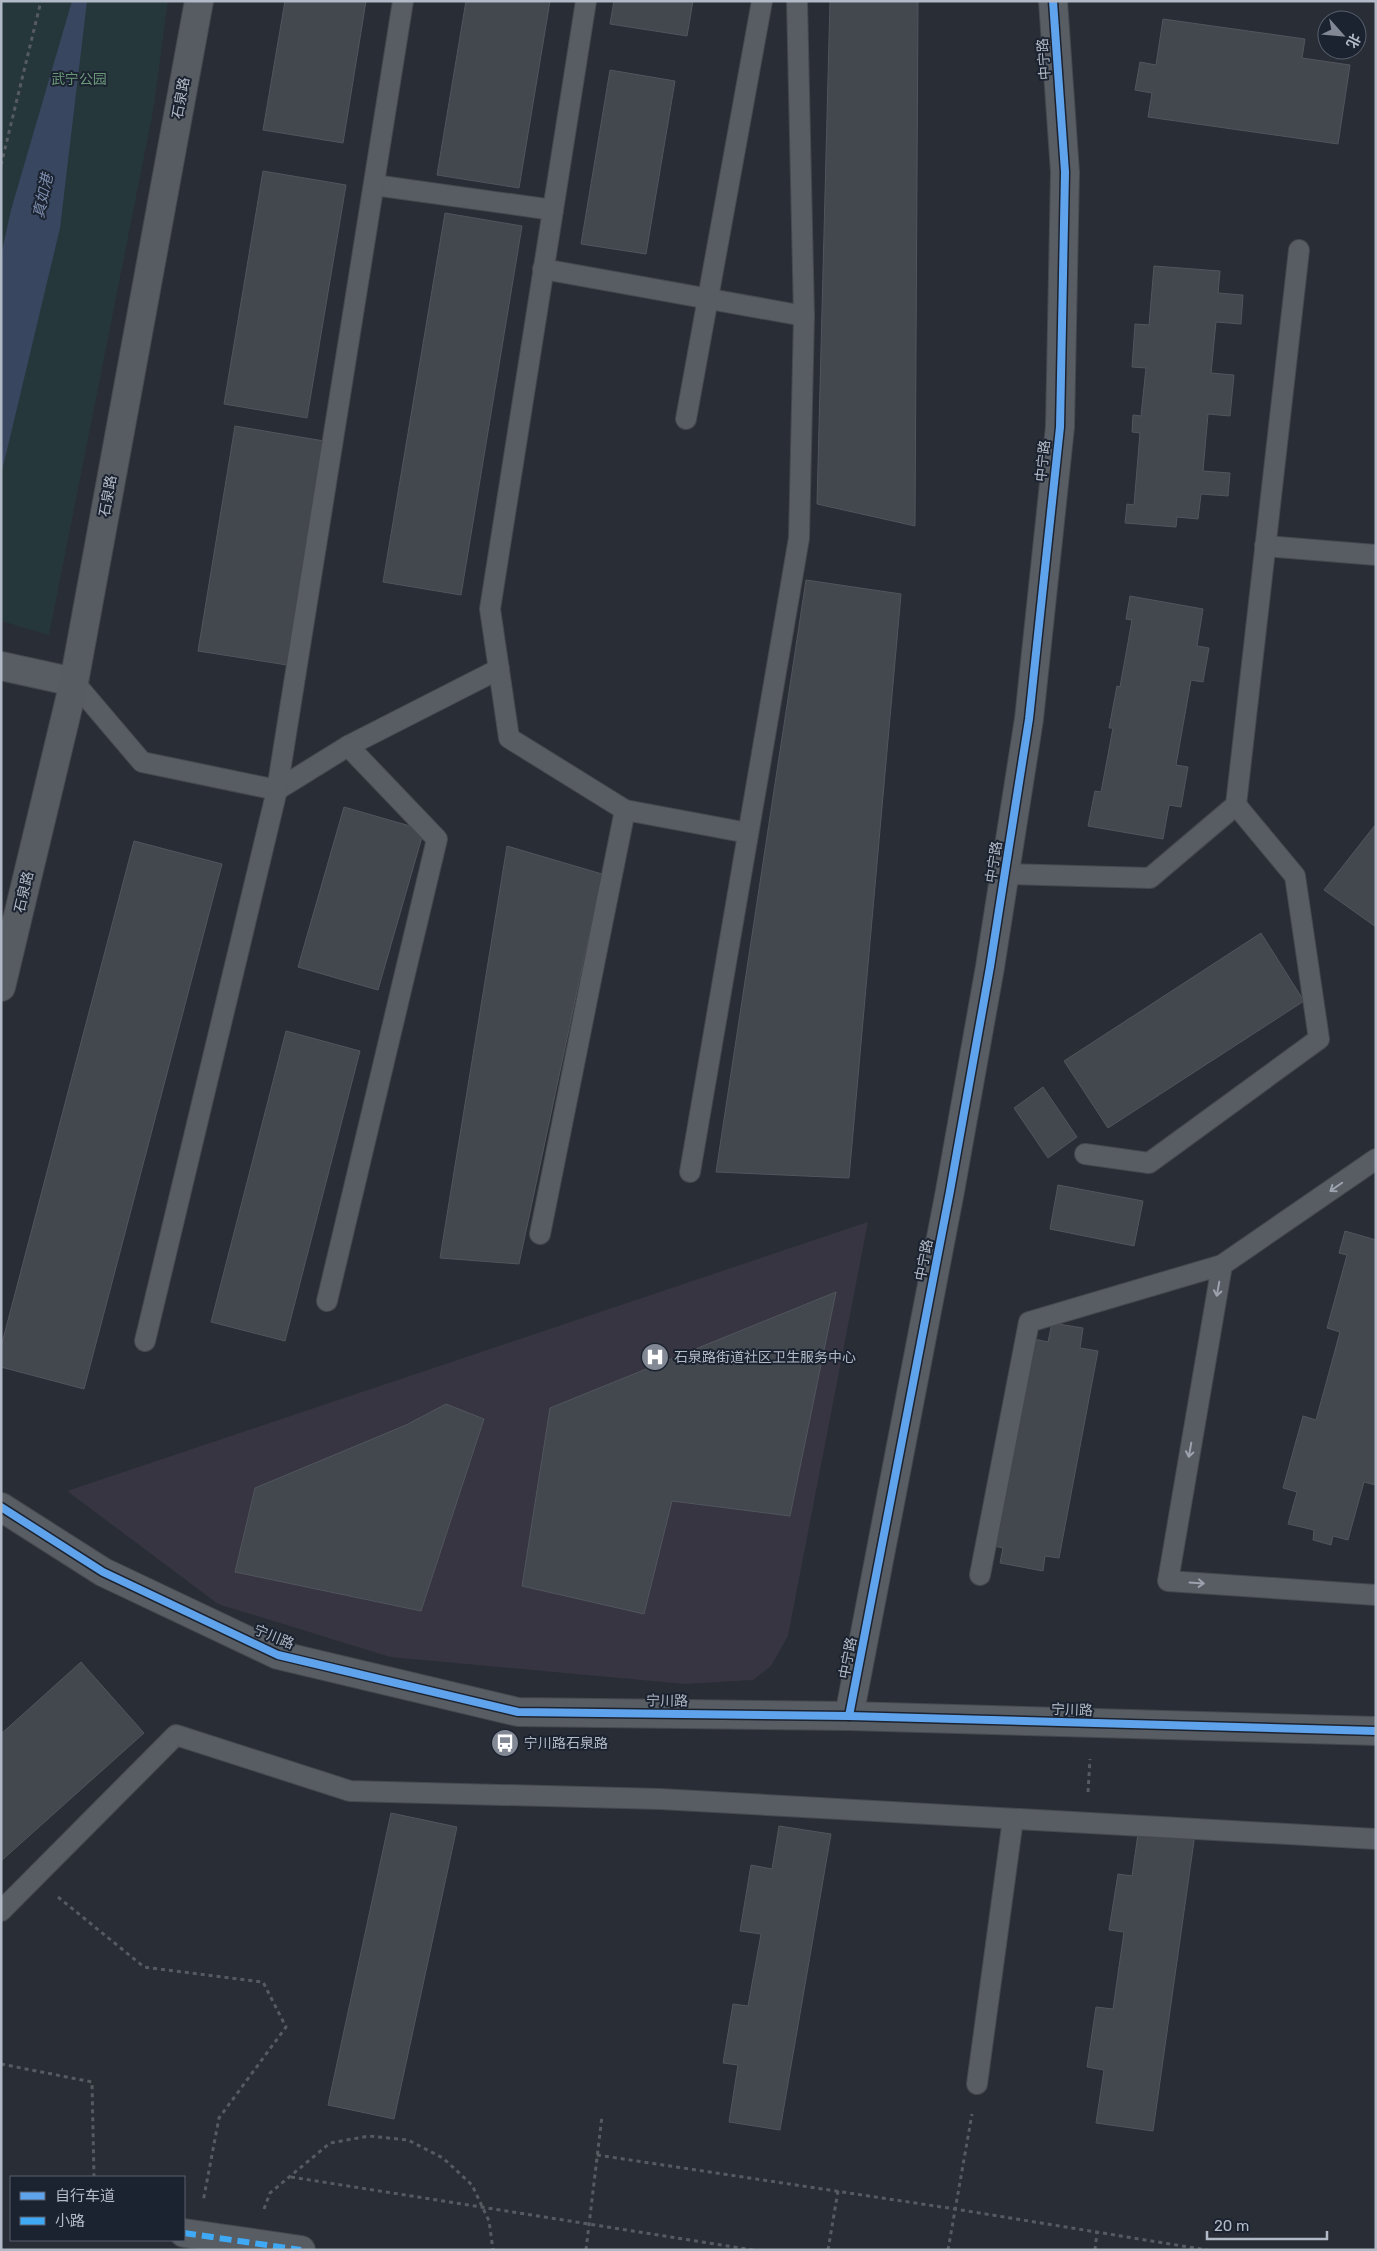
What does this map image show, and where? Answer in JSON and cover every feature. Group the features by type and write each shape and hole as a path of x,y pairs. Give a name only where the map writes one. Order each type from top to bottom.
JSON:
{"street":[{"name":"石泉路","path":"1,988 74,682 199,1"},
{"name":"中宁路","path":"849,1716 950,1191 1029,719 1060,427 1065,172 1052,1"},
{"path":"1,666 74,682"},
{"name":"宁川路","path":"1,1507 103,1572 278,1655 518,1712 849,1716 1376,1731"},
{"path":"190,2234 301,2250"}],"lane":[{"path":"145,1341 278,790 403,1"},
{"path":"586,1 490,609 509,738 625,810 748,834"},
{"path":"686,419 762,1"},
{"path":"690,1172 799,538 804,316 797,1"},
{"path":"374,185 553,210"},
{"path":"1004,874 1150,878 1236,805 1298,250"},
{"path":"543,269 804,316"},
{"path":"1265,546 1376,554"},
{"path":"74,682 142,762 278,790 348,746 498,669"},
{"path":"327,1301 437,839 348,746"},
{"path":"1085,1154 1149,1163 1318,1039 1295,876 1236,805"},
{"path":"540,1234 625,810"},
{"path":"980,1575 1029,1322 1222,1265 1376,1159"},
{"path":"1222,1265 1168,1581 1376,1595"},
{"path":"1,1911 176,1735 350,1791 660,1799 1376,1839"},
{"path":"977,2084 1013,1819"}],"path":[{"path":"1,165 41,1"},
{"path":"1086,1823 1091,1723"},
{"path":"34,1878 144,1967 262,1982 286,2027 219,2118 190,2234"},
{"path":"1,2064 92,2082 94,2176"},
{"path":"948,2250 977,2084"},
{"path":"586,2250 602,2116"},
{"path":"270,2194 330,2143 369,2136 408,2140 443,2158 472,2186 489,2221 493,2250"},
{"path":"596,2155 955,2209 1207,2250"},
{"path":"291,2177 753,2250"},
{"path":"828,2250 838,2191"},
{"path":"1095,2250 1097,2232"}],"shaded area":[{"name":"石泉路街道社区卫生服务中心","path":"868,1222 788,1636 771,1666 753,1680 685,1684 390,1657 218,1604 67,1491"}],"green space":[{"name":"武宁公园","path":"1,1 168,1 153,111 49,635 1,621"}],"water":[{"name":"真如港","path":"72,1 87,1 60,228 1,475 1,255 11,210"}],"building":[{"path":"285,1 366,1 343,143 263,130"},
{"path":"466,1 550,1 519,188 437,175"},
{"path":"614,1 693,1 687,36 610,24"},
{"path":"830,1 918,1 915,526 817,504"},
{"path":"1163,19 1305,39 1302,58 1350,65 1338,144 1148,117 1152,93 1135,90 1140,62 1156,65"},
{"path":"610,70 675,81 646,254 581,244"},
{"path":"263,171 346,185 307,418 224,404"},
{"path":"445,213 522,226 461,595 383,582"},
{"path":"1154,266 1220,271 1218,293 1243,295 1241,324 1216,322 1211,373 1234,375 1230,416 1208,414 1203,471 1230,473 1228,496 1201,494 1198,519 1177,517 1176,527 1125,523 1127,504 1134,505 1140,433 1132,432 1133,415 1141,416 1146,368 1132,367 1135,324 1149,325"},
{"path":"235,426 324,441 287,665 198,651"},
{"path":"806,580 901,594 849,1178 716,1172"},
{"path":"1130,596 1203,609 1197,646 1209,648 1203,682 1191,680 1176,765 1188,767 1181,807 1169,805 1163,839 1088,826 1095,791 1101,792 1113,728 1109,728 1117,686 1120,687 1132,620 1126,619"},
{"path":"344,807 424,830 378,990 298,967"},
{"path":"1376,824 1376,927 1324,890"},
{"path":"134,841 222,864 84,1389 1,1367 1,1347"},
{"path":"507,846 602,874 519,1264 440,1258"},
{"path":"1261,933 1304,1001 1108,1128 1064,1061"},
{"path":"286,1031 360,1051 285,1341 211,1322"},
{"path":"1043,1087 1077,1137 1048,1158 1014,1108"},
{"path":"1058,1185 1143,1201 1134,1246 1050,1229"},
{"path":"1345,1231 1376,1240 1376,1485 1364,1482 1348,1540 1333,1536 1331,1545 1313,1540 1314,1530 1288,1524 1297,1492 1283,1488 1303,1416 1316,1420 1340,1332 1327,1328 1347,1255 1339,1253"},
{"path":"836,1292 790,1516 672,1501 644,1614 522,1586 550,1408"},
{"path":"1052,1323 1083,1328 1080,1348 1098,1351 1059,1558 1045,1556 1043,1571 1000,1563 1003,1548 990,1545 1029,1338 1048,1342"},
{"path":"446,1404 484,1419 421,1611 235,1572 255,1488 406,1425"},
{"path":"81,1662 144,1733 1,1861 1,1734"},
{"path":"391,1813 457,1827 394,2119 328,2105"},
{"path":"779,1826 831,1834 780,2130 729,2122 738,2065 723,2063 733,2004 748,2006 761,1934 740,1931 751,1865 772,1869"},
{"path":"1139,1827 1195,1834 1153,2131 1096,2123 1104,2070 1087,2067 1096,2007 1113,2009 1124,1932 1109,1930 1118,1874 1132,1876"}],"marked path":[{"path":"185,2233 301,2250"}],"cycle path":[{"path":"849,1716 950,1191 990,967 1029,719 1060,427 1065,172 1053,1"},
{"path":"1,1507 103,1572 278,1655 518,1712 849,1716 1376,1731"}],"place":[{"name":"石泉路街道社区卫生服务中心","path":"655,1357"},
{"name":"宁川路石泉路","path":"505,1743"}]}
